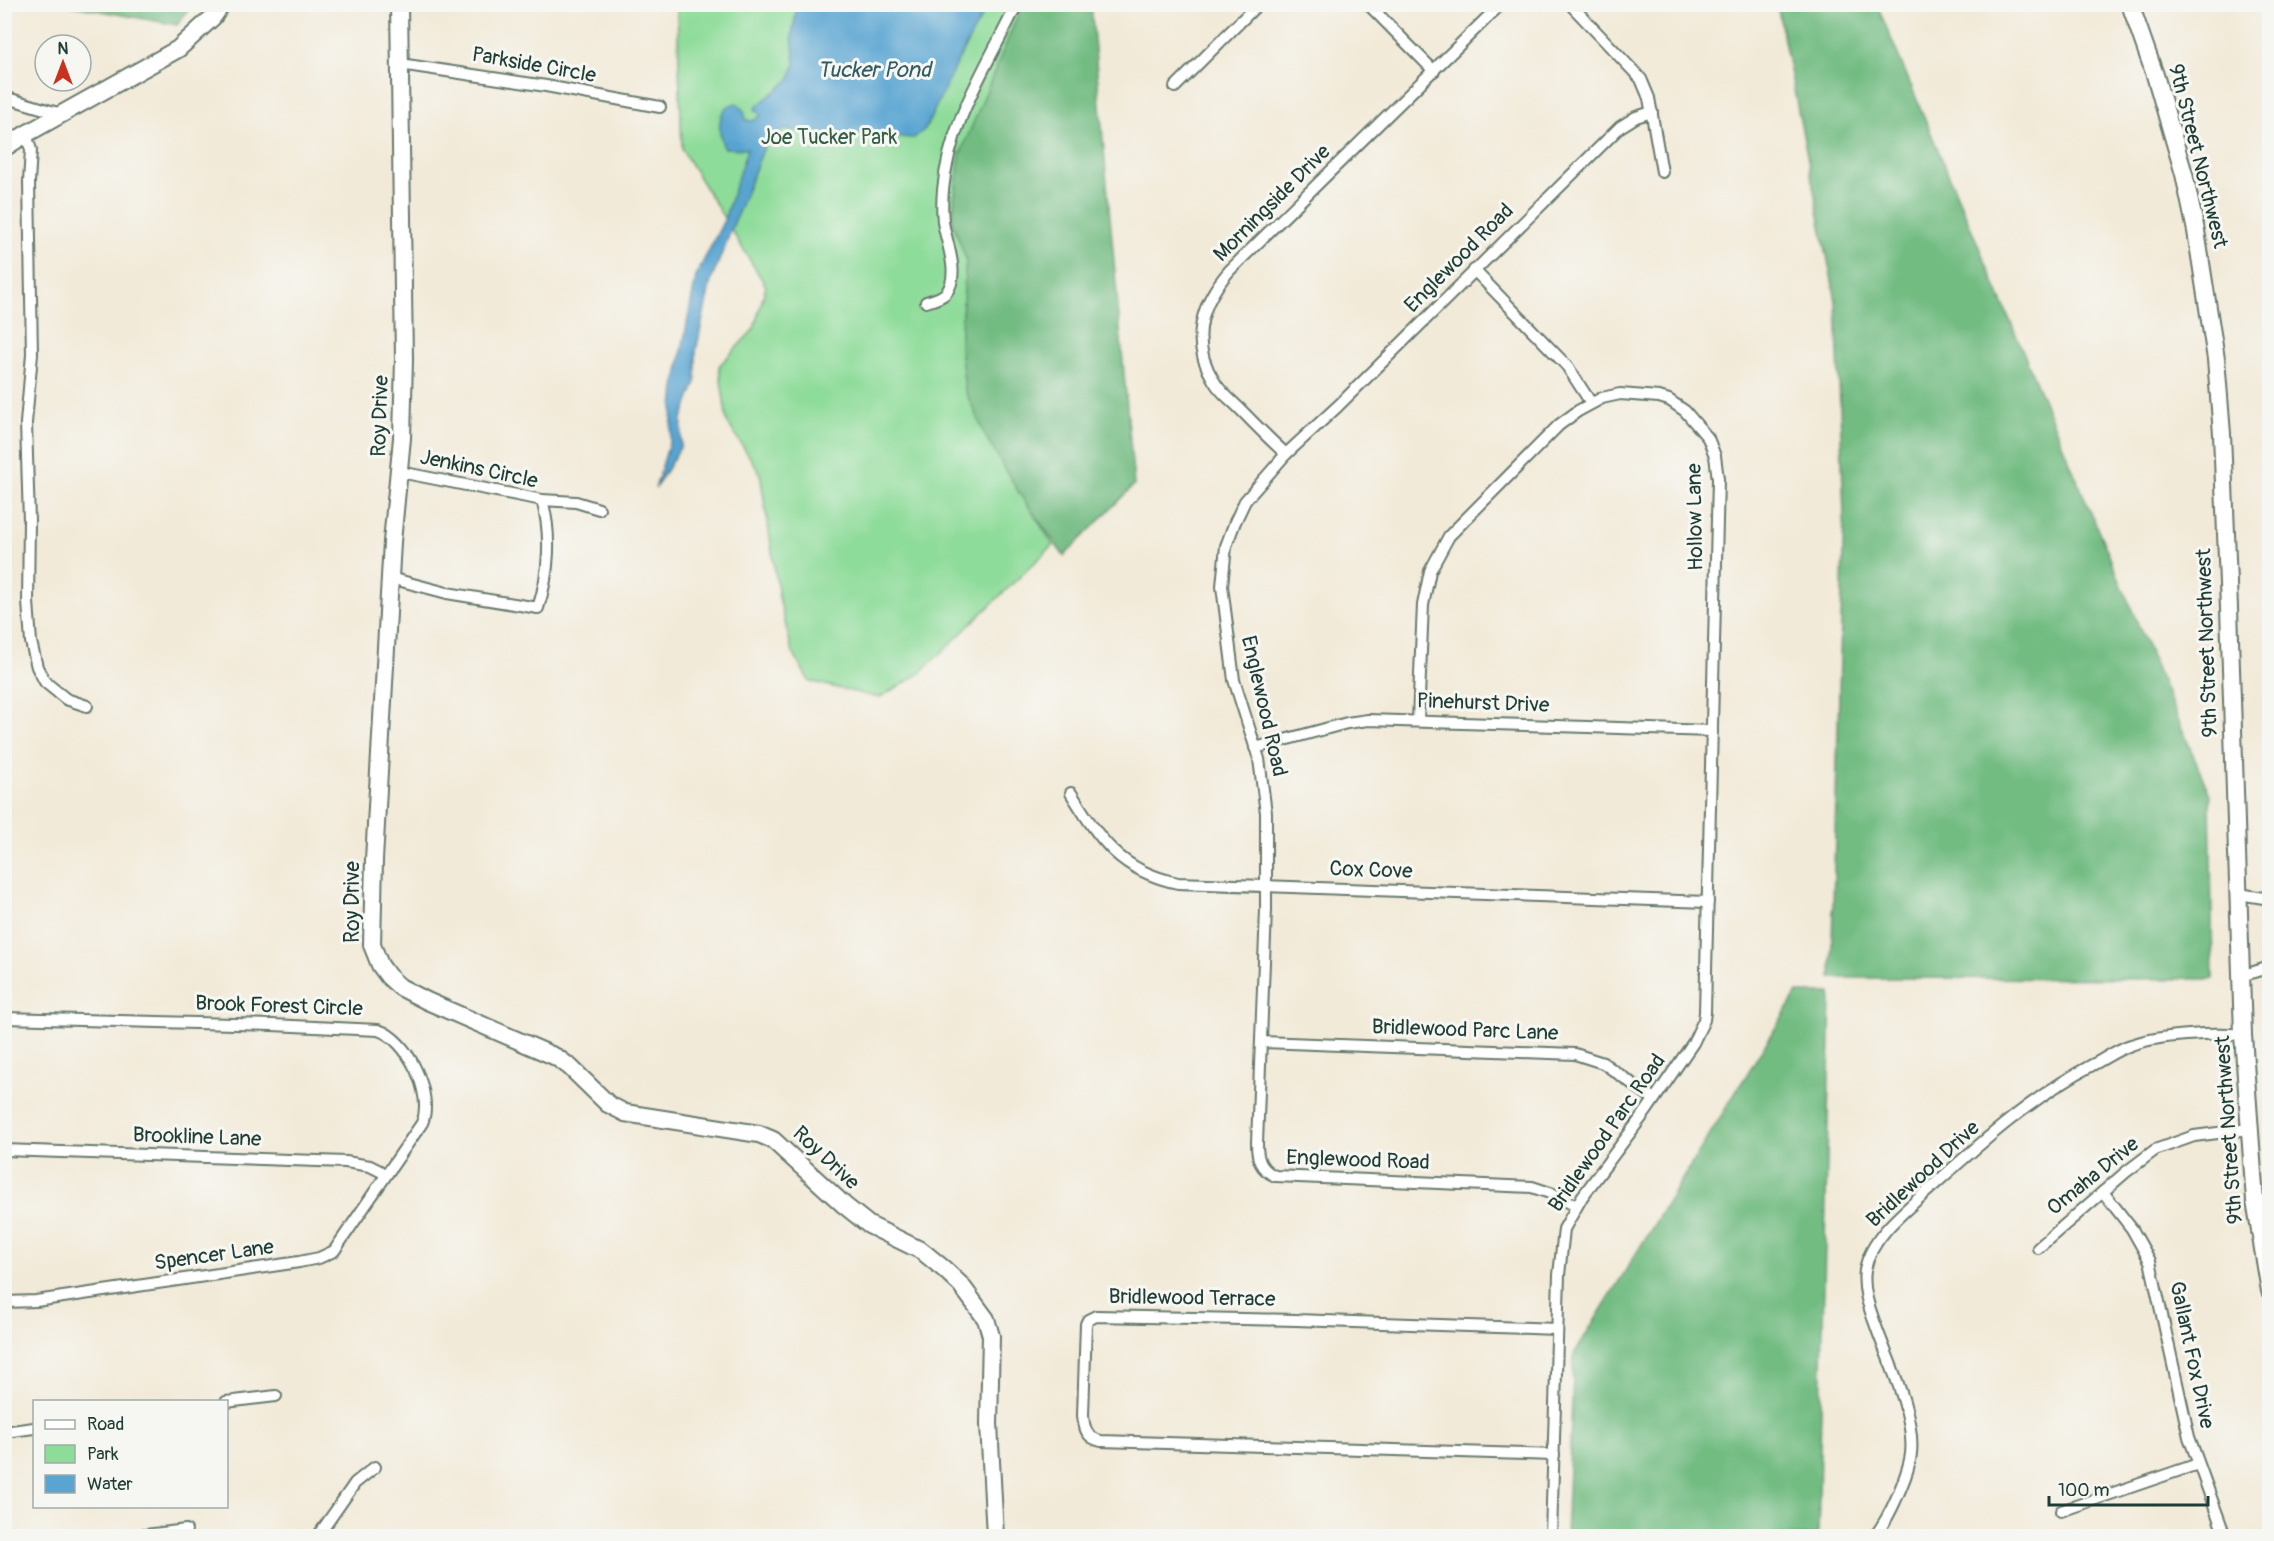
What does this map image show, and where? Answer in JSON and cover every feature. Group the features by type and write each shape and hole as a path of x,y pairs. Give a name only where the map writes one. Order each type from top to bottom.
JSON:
{"street":[{"path":"4,148 178,49 213,17 222,4"},
{"name":"Roy Drive","path":"399,4 404,358 400,472 390,578 371,917 372,945 380,965 388,976 411,993 556,1057 570,1067 608,1104 617,1109 640,1116 767,1136 780,1145 844,1205 869,1224 922,1251 944,1269 978,1306 989,1328 991,1357 989,1424 995,1536"},
{"path":"926,302 942,297 951,284 952,269 943,220 942,197 950,144 966,104 1017,4"},
{"path":"1175,87 1258,4"},
{"path":"1368,4 1434,71"},
{"name":"Morningside Drive","path":"1286,454 1264,435 1214,382 1201,347 1202,318 1207,303 1216,286 1230,270 1501,4"},
{"path":"1570,4 1635,71 1645,87 1652,112 1662,172"},
{"name":"9th Street Northwest","path":"2130,4 2155,75 2184,174 2199,243 2216,359 2222,434 2243,1035 2249,1129 2270,1291"},
{"name":"Parkside Circle","path":"400,64 438,68 660,107"},
{"path":"4,97 61,114"},
{"name":"Englewood Road","path":"1576,1206 1547,1191 1520,1186 1275,1176 1268,1173 1260,1164 1257,1155 1266,887 1266,813 1263,779 1234,680 1222,586 1223,566 1226,546 1245,501 1286,454 1338,406 1620,127 1636,117 1652,112"},
{"path":"26,134 31,150 29,182 32,354 26,423 29,521 28,602 31,642 37,668 45,682 66,699 87,706"},
{"path":"1474,270 1568,366 1591,403"},
{"name":"Hollow Lane","path":"1418,720 1423,605 1430,571 1449,536 1559,425 1591,403 1620,394 1649,395 1669,400 1696,422 1708,438 1713,448 1718,479 1708,902"},
{"name":"Jenkins Circle","path":"390,578 447,592 538,609 544,585 548,551 548,527 542,500 400,472"},
{"path":"542,500 576,502 599,509"},
{"name":"Pinehurst Drive","path":"1255,748 1347,723 1368,720 1712,731"},
{"name":"Cox Cove","path":"1071,793 1105,845 1122,860 1143,874 1178,883 1708,902"},
{"path":"2239,894 2270,899"},
{"name":"Bridlewood Parc Road","path":"1551,1536 1562,1238 1576,1206 1693,1043 1704,1020 1708,902"},
{"path":"2241,976 2270,967"},
{"name":"Brook Forest Circle","path":"4,1018 367,1028 385,1032 402,1044 410,1058 421,1085 426,1106 422,1123 386,1174"},
{"name":"Bridlewood Drive","path":"1875,1536 1889,1515 1907,1471 1911,1451 1905,1406 1865,1292 1866,1266 1881,1238 1910,1207 2003,1125 2047,1092 2079,1072 2141,1042 2176,1037 2243,1035"},
{"name":"Bridlewood Parc Lane","path":"1261,1042 1575,1054 1603,1064 1654,1099"},
{"name":"Omaha Drive","path":"2038,1248 2143,1158 2167,1145 2201,1134 2249,1129"},
{"name":"Brookline Lane","path":"4,1150 346,1162 370,1166 386,1174"},
{"name":"Spencer Lane","path":"4,1302 36,1301 319,1258 334,1251 342,1242 386,1174"},
{"name":"Gallant Fox Drive","path":"2103,1192 2132,1229 2150,1261 2182,1411 2198,1464 2225,1536"},
{"name":"Bridlewood Terrace","path":"1554,1455 1101,1441 1088,1434 1083,1426 1083,1415 1086,1324 1088,1320 1096,1316 1557,1329"},
{"path":"228,1402 276,1396"},
{"path":"4,1432 33,1428"},
{"path":"2061,1511 2198,1464"},
{"path":"318,1536 355,1483 375,1467"},
{"path":"138,1536 186,1530"}],"green space":[{"path":"68,5 191,6 177,25"},
{"name":"Joe Tucker Park","path":"677,5 1023,5 952,221 966,259 960,345 965,390 986,437 1053,545 918,675 879,698 809,681 792,651 779,597 760,473 727,422 719,366 754,329 766,286 682,150"},
{"path":"1022,5 1091,5 1134,485 1064,556 1021,496 986,437 965,390 960,345 966,259 952,221 960,155"},
{"path":"1777,5 1877,5 2210,795 2213,979 1831,978 1844,515 1836,301"},
{"path":"1797,993 1831,993 1818,1536 1566,1536 1574,1354"}],"water":[{"name":"Tucker Pond","path":"797,5 988,5 955,66 926,128 914,138 783,130 768,137 711,281 696,351 696,382 682,419 681,446 655,489 670,440 675,387 696,276 724,220 747,149 724,148 720,135 720,121 725,110 737,103 744,111 746,120 753,121 761,115 755,109 758,105 789,80 795,64 792,36"}]}
